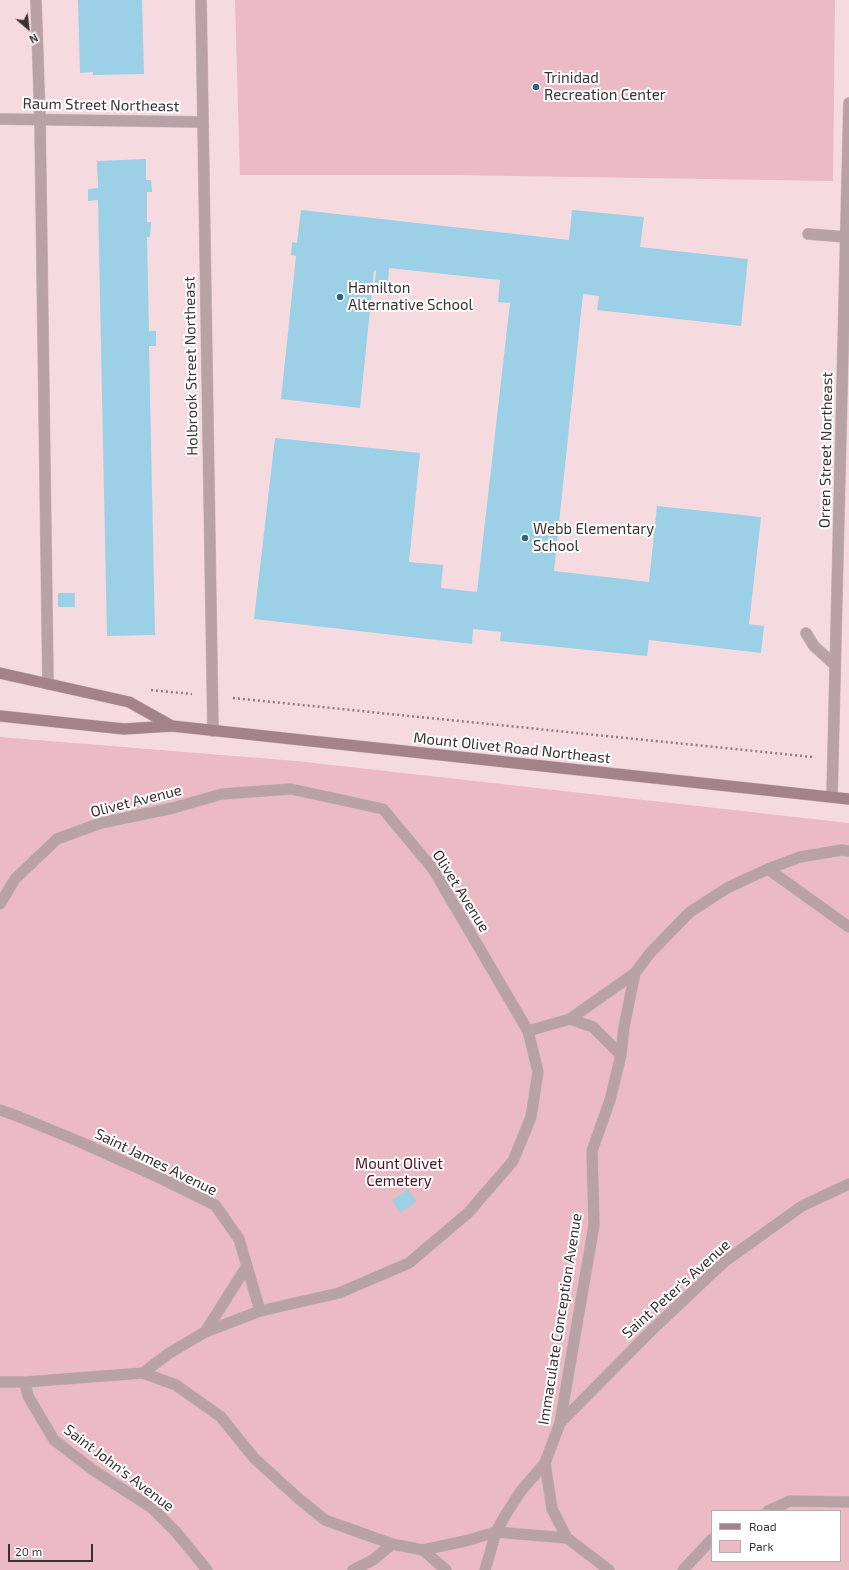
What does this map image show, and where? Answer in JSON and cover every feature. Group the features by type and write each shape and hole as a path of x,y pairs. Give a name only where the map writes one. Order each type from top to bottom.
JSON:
{"main road":[{"name":"Mount Olivet Road Northeast","path":"0,673 129,702 172,726"},
{"name":"Mount Olivet Road Northeast","path":"0,716 124,729 172,726 213,730 849,799"}],"street":[{"path":"36,0 40,120 48,684"},
{"name":"Holbrook Street Northeast","path":"201,0 213,730"},
{"name":"Orren Street Northeast","path":"832,797 849,103"},
{"name":"Raum Street Northeast","path":"0,119 202,122"},
{"path":"808,234 846,237"},
{"path":"806,634 814,646 835,665"},
{"name":"Olivet Avenue","path":"0,904 15,879 57,839 100,823 173,808 222,794 291,789 383,809 433,869 528,1031 538,1072 532,1117 513,1161 468,1213 408,1263 339,1293 260,1311 205,1332 168,1354 143,1373"},
{"path":"528,1031 570,1019 634,973 650,953 690,912 727,888 768,869 800,857 842,850 849,851"},
{"path":"768,869 849,927"},
{"name":"Immaculate Conception Avenue","path":"567,1538 552,1509 546,1463 560,1423 594,1225 592,1151 610,1100 621,1055 624,1026 634,973"},
{"path":"570,1019 593,1027 621,1055"},
{"name":"Saint James Avenue","path":"0,1110 78,1141 160,1178 215,1206 239,1239 260,1311"},
{"name":"Saint Peter's Avenue","path":"560,1423 651,1331 724,1262 802,1206 849,1184"},
{"path":"205,1332 246,1266"},
{"path":"0,1382 25,1382 143,1373 176,1385 221,1417 254,1458 325,1520 392,1544 424,1550 465,1541 496,1532 567,1538 609,1570"},
{"name":"Saint John's Avenue","path":"25,1382 28,1396 54,1440 93,1470 152,1508 176,1532 207,1570"},
{"path":"485,1570 496,1532 521,1492 546,1463"},
{"path":"770,1510 790,1501 849,1502"},
{"path":"683,1570 711,1540"},
{"path":"352,1570 372,1560 392,1544"},
{"path":"424,1550 446,1570"}],"path":[{"path":"147,689 833,760"}],"green space":[{"name":"Trinidad Recreation Center","path":"235,0 835,0 833,181 453,175 240,175"},
{"name":"Mount Olivet Cemetery","path":"0,737 296,761 849,823 849,1570 0,1570"}],"building":[{"path":"78,0 142,0 144,74 93,75 93,72 80,73"},
{"path":"146,159 146,180 151,180 152,192 147,192 147,222 151,222 150,237 147,237 149,331 156,331 156,346 149,346 155,635 107,636 98,200 88,201 88,189 98,188 97,161"},
{"path":"301,210 569,240 572,210 644,217 640,247 748,259 741,326 597,310 599,296 583,294 554,571 649,582 657,506 761,517 749,624 764,626 761,653 649,640 647,656 500,641 501,632 473,629 472,644 254,619 275,438 420,453 409,562 443,565 441,588 477,592 510,303 498,302 500,280 389,268 388,284 375,283 376,271 374,270 360,408 281,399 296,256 291,255 292,242 297,243"},
{"path":"58,593 75,593 75,607 58,607"},
{"path":"408,1189 416,1202 400,1213 392,1200"}],"place":[{"name":"Trinidad Recreation Center","path":"536,87"},
{"name":"Hamilton Alternative School","path":"340,297"},
{"name":"Webb Elementary School","path":"525,538"}]}
